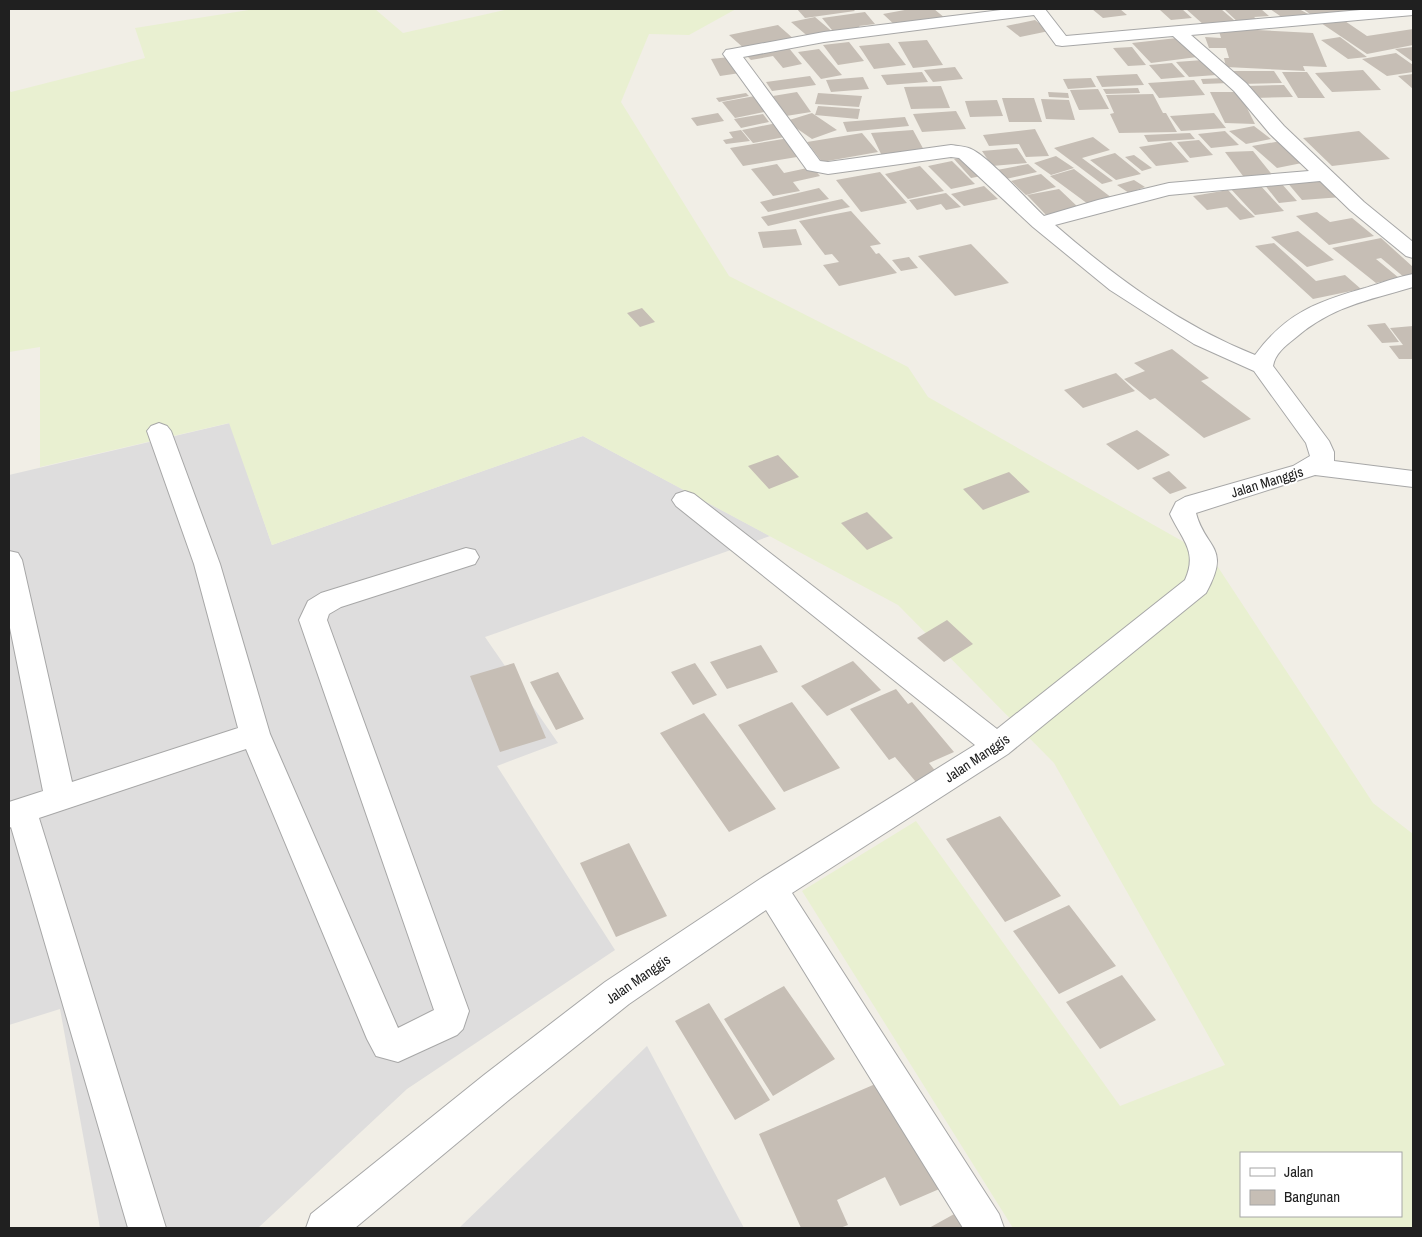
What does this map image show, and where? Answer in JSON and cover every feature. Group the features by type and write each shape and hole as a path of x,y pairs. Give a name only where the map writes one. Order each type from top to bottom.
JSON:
{"street":[{"path":"1413,10 1375,10 1178,32 1062,41 1037,9 824,37 732,54 814,166 828,168 961,151 969,156 1041,224 1102,274 1162,316 1227,354 1262,366 1263,359 1274,343 1306,317 1326,306 1413,280"},
{"path":"1178,32 1240,87 1277,130 1357,206 1413,252"},
{"path":"1041,224 1105,204 1169,189 1326,176"},
{"name":"Jalan Manggis","path":"325,1228 497,1087 617,994 771,889 997,746 1196,586 1202,572 1205,557 1198,539 1183,514 1185,508 1194,503 1302,472 1315,466 1322,460 1322,452 1317,441 1262,366"},
{"path":"159,431 207,564 255,734 384,1039 389,1044 398,1045 445,1022 451,1018 452,1011 313,620 318,608 331,600 466,557"},
{"path":"1315,466 1413,479"},
{"path":"685,500 997,746"},
{"path":"9,560 60,798"},
{"path":"147,1228 15,812 255,734"},
{"path":"771,889 985,1228"}],"shaded area":[{"path":"230,423 272,545 583,436 770,536 485,637 558,743 497,766 615,950 407,1089 258,1228 100,1228 60,1009 9,1025 9,475"},
{"path":"647,1046 744,1228 459,1228"}],"green space":[{"path":"255,9 375,9 403,33 509,9 736,9 689,35 649,34 621,102 729,276 908,367 928,397 1212,558 1373,803 1413,834 1413,1228 1013,1228 802,891 916,821 1120,1106 1225,1065 1054,763 898,605 583,436 272,545 229,423 40,467 40,347 9,352 9,90 11,92 145,58 135,28"}],"building":[{"path":"797,9 853,9 855,11 805,18"},
{"path":"910,9 934,9 945,18 897,27 883,14"},
{"path":"1092,9 1120,9 1127,15 1103,18"},
{"path":"1182,9 1192,18 1171,20 1160,10"},
{"path":"1186,9 1221,9 1235,21 1204,25"},
{"path":"1224,9 1261,9 1269,16 1254,17 1260,22 1240,24"},
{"path":"1270,9 1299,9 1310,15 1286,20"},
{"path":"1303,9 1362,9 1362,10 1314,17"},
{"path":"865,12 875,24 859,26 862,30 838,33 832,30 822,18"},
{"path":"815,17 835,34 811,39 791,22"},
{"path":"1339,17 1367,36 1413,29 1413,45 1367,54 1318,21"},
{"path":"1035,20 1049,31 1020,37 1006,26"},
{"path":"778,25 795,40 746,50 729,35"},
{"path":"1218,28 1313,33 1327,67 1303,66 1305,71 1226,67 1224,58 1229,58 1226,48 1209,48 1205,37 1221,38"},
{"path":"1340,37 1367,57 1348,59 1321,40"},
{"path":"1177,38 1197,57 1151,63 1132,43"},
{"path":"927,40 943,65 913,68 898,42"},
{"path":"849,42 864,61 838,65 823,45"},
{"path":"889,43 906,65 874,69 859,46"},
{"path":"788,47 802,64 783,68 773,56 751,60 745,54"},
{"path":"1132,47 1146,65 1128,66 1113,48"},
{"path":"1413,47 1413,62 1395,49"},
{"path":"819,49 842,75 821,79 798,52"},
{"path":"1396,53 1413,65 1413,72 1387,76 1362,59"},
{"path":"730,57 740,73 720,76 711,59"},
{"path":"1203,60 1216,75 1189,77 1176,62"},
{"path":"1172,63 1185,77 1161,79 1149,65"},
{"path":"955,67 963,79 933,82 924,70"},
{"path":"1363,70 1381,90 1332,92 1315,73"},
{"path":"1233,71 1274,71 1282,83 1240,84"},
{"path":"922,72 928,82 887,85 881,75"},
{"path":"1282,72 1307,72 1325,98 1298,98"},
{"path":"1137,74 1144,85 1102,87 1096,76"},
{"path":"1413,74 1413,89 1398,76"},
{"path":"810,76 816,85 772,91 766,82"},
{"path":"863,77 869,89 831,92 826,80"},
{"path":"1091,78 1096,87 1068,89 1063,79"},
{"path":"1225,78 1229,83 1203,84 1201,79"},
{"path":"1194,80 1205,95 1159,98 1148,83"},
{"path":"1284,85 1293,97 1254,98 1246,86"},
{"path":"941,86 950,108 911,109 904,87"},
{"path":"1138,88 1140,93 1106,94 1103,89"},
{"path":"1098,89 1109,109 1079,110 1070,90"},
{"path":"797,92 811,112 786,116 773,96"},
{"path":"1048,92 1068,93 1069,98 1049,97"},
{"path":"1210,92 1239,92 1255,124 1225,123"},
{"path":"746,93 749,96 719,102 716,98"},
{"path":"818,93 862,96 859,107 815,104"},
{"path":"1153,94 1163,113 1166,113 1177,132 1119,133 1110,114 1114,113 1106,95"},
{"path":"755,96 769,111 735,118 722,102"},
{"path":"1002,98 1034,98 1042,122 1009,122"},
{"path":"1041,99 1069,100 1075,120 1046,119"},
{"path":"997,100 1003,116 970,117 965,101"},
{"path":"818,106 860,109 858,119 815,115"},
{"path":"956,111 966,129 922,132 913,114"},
{"path":"718,113 724,121 697,126 691,118"},
{"path":"812,113 837,130 812,139 786,121"},
{"path":"1214,113 1226,128 1181,131 1170,116"},
{"path":"763,114 769,122 741,128 734,119"},
{"path":"905,117 909,126 847,132 843,122"},
{"path":"777,123 790,136 753,143 742,130"},
{"path":"1254,126 1271,139 1246,144 1229,131"},
{"path":"1035,129 1049,156 1026,157 1019,144 989,146 983,135"},
{"path":"741,130 750,141 726,144 723,140 733,138 729,132"},
{"path":"913,130 925,152 882,156 871,133"},
{"path":"1225,131 1239,145 1211,148 1198,134"},
{"path":"1359,131 1390,159 1332,166 1303,138"},
{"path":"862,133 878,152 822,162 807,142"},
{"path":"1190,133 1195,139 1148,142 1144,135"},
{"path":"1093,137 1110,150 1082,158 1113,181 1102,184 1054,148"},
{"path":"789,138 803,156 743,166 730,148"},
{"path":"1199,140 1213,155 1190,158 1177,142"},
{"path":"1281,141 1307,162 1277,168 1252,146"},
{"path":"1171,142 1189,162 1156,166 1139,147"},
{"path":"1017,148 1027,163 992,166 982,151"},
{"path":"1253,151 1274,177 1246,180 1225,152"},
{"path":"1115,153 1141,174 1116,180 1090,160"},
{"path":"1134,155 1152,168 1142,171 1125,157"},
{"path":"969,156 987,175 971,178 954,159"},
{"path":"1056,156 1074,168 1051,175 1034,163"},
{"path":"952,161 975,184 951,189 928,166"},
{"path":"777,164 784,173 812,167 820,176 793,182 800,191 773,196 751,169"},
{"path":"1028,164 1037,172 1006,179 997,170"},
{"path":"920,166 944,191 908,199 885,174"},
{"path":"1074,169 1112,198 1088,204 1050,176"},
{"path":"880,172 907,203 861,212 836,180"},
{"path":"1041,174 1056,187 1026,195 1011,181"},
{"path":"1325,178 1342,197 1302,200 1286,181"},
{"path":"1134,180 1145,187 1129,193 1117,185"},
{"path":"1258,183 1284,211 1255,215 1229,187"},
{"path":"1281,183 1297,201 1279,203 1264,184"},
{"path":"984,186 998,199 964,206 951,194"},
{"path":"819,188 829,199 768,212 760,202"},
{"path":"1059,189 1079,208 1046,215 1027,195"},
{"path":"1228,190 1255,217 1240,220 1227,207 1207,210 1193,196"},
{"path":"946,193 961,207 946,210 941,204 917,210 909,200"},
{"path":"842,199 850,207 768,226 761,217"},
{"path":"851,211 881,244 870,246 897,273 839,286 823,265 839,262 832,254 825,255 799,221"},
{"path":"1317,212 1330,222 1352,218 1374,236 1329,245 1296,216"},
{"path":"796,229 802,245 763,248 758,232"},
{"path":"1298,231 1334,260 1307,267 1271,237"},
{"path":"1381,238 1413,267 1413,276 1405,278 1381,258 1376,259 1399,278 1376,283 1332,248"},
{"path":"1274,243 1316,281 1345,275 1361,289 1313,299 1255,246"},
{"path":"971,244 1009,283 955,296 918,256"},
{"path":"909,257 918,268 901,271 892,260"},
{"path":"642,308 655,322 640,327 627,313"},
{"path":"1385,323 1399,342 1382,343 1367,325"},
{"path":"1413,326 1413,359 1399,359 1389,346 1403,345 1390,328"},
{"path":"1172,349 1209,378 1201,381 1251,419 1204,438 1155,398 1150,400 1124,379 1145,371 1134,363"},
{"path":"1116,373 1135,391 1083,408 1064,390"},
{"path":"1137,430 1170,455 1138,470 1106,444"},
{"path":"778,455 799,477 769,489 748,466"},
{"path":"1169,471 1187,488 1170,494 1152,478"},
{"path":"1009,472 1030,492 983,510 963,489"},
{"path":"867,512 893,538 867,550 841,523"},
{"path":"947,620 973,644 944,662 917,638"},
{"path":"761,645 778,672 727,689 710,662"},
{"path":"853,661 881,690 827,716 801,686"},
{"path":"514,663 546,738 500,752 470,676"},
{"path":"695,663 717,695 693,705 671,672"},
{"path":"558,672 584,719 556,730 530,682"},
{"path":"896,689 908,704 912,702 954,752 929,763 937,773 916,782 895,757 889,760 850,709"},
{"path":"792,702 840,768 784,792 738,725"},
{"path":"704,713 776,809 729,832 660,733"},
{"path":"1000,816 1061,896 1005,922 946,839"},
{"path":"629,843 667,916 616,937 580,863"},
{"path":"1069,905 1116,966 1059,994 1013,931"},
{"path":"1122,975 1156,1020 1100,1049 1066,1002"},
{"path":"784,986 835,1059 773,1096 724,1019"},
{"path":"709,1003 770,1100 735,1120 675,1021"},
{"path":"887,1079 944,1187 900,1206 885,1177 837,1200 848,1225 840,1228 801,1228 759,1134"},
{"path":"956,1213 965,1228 929,1228"}]}
